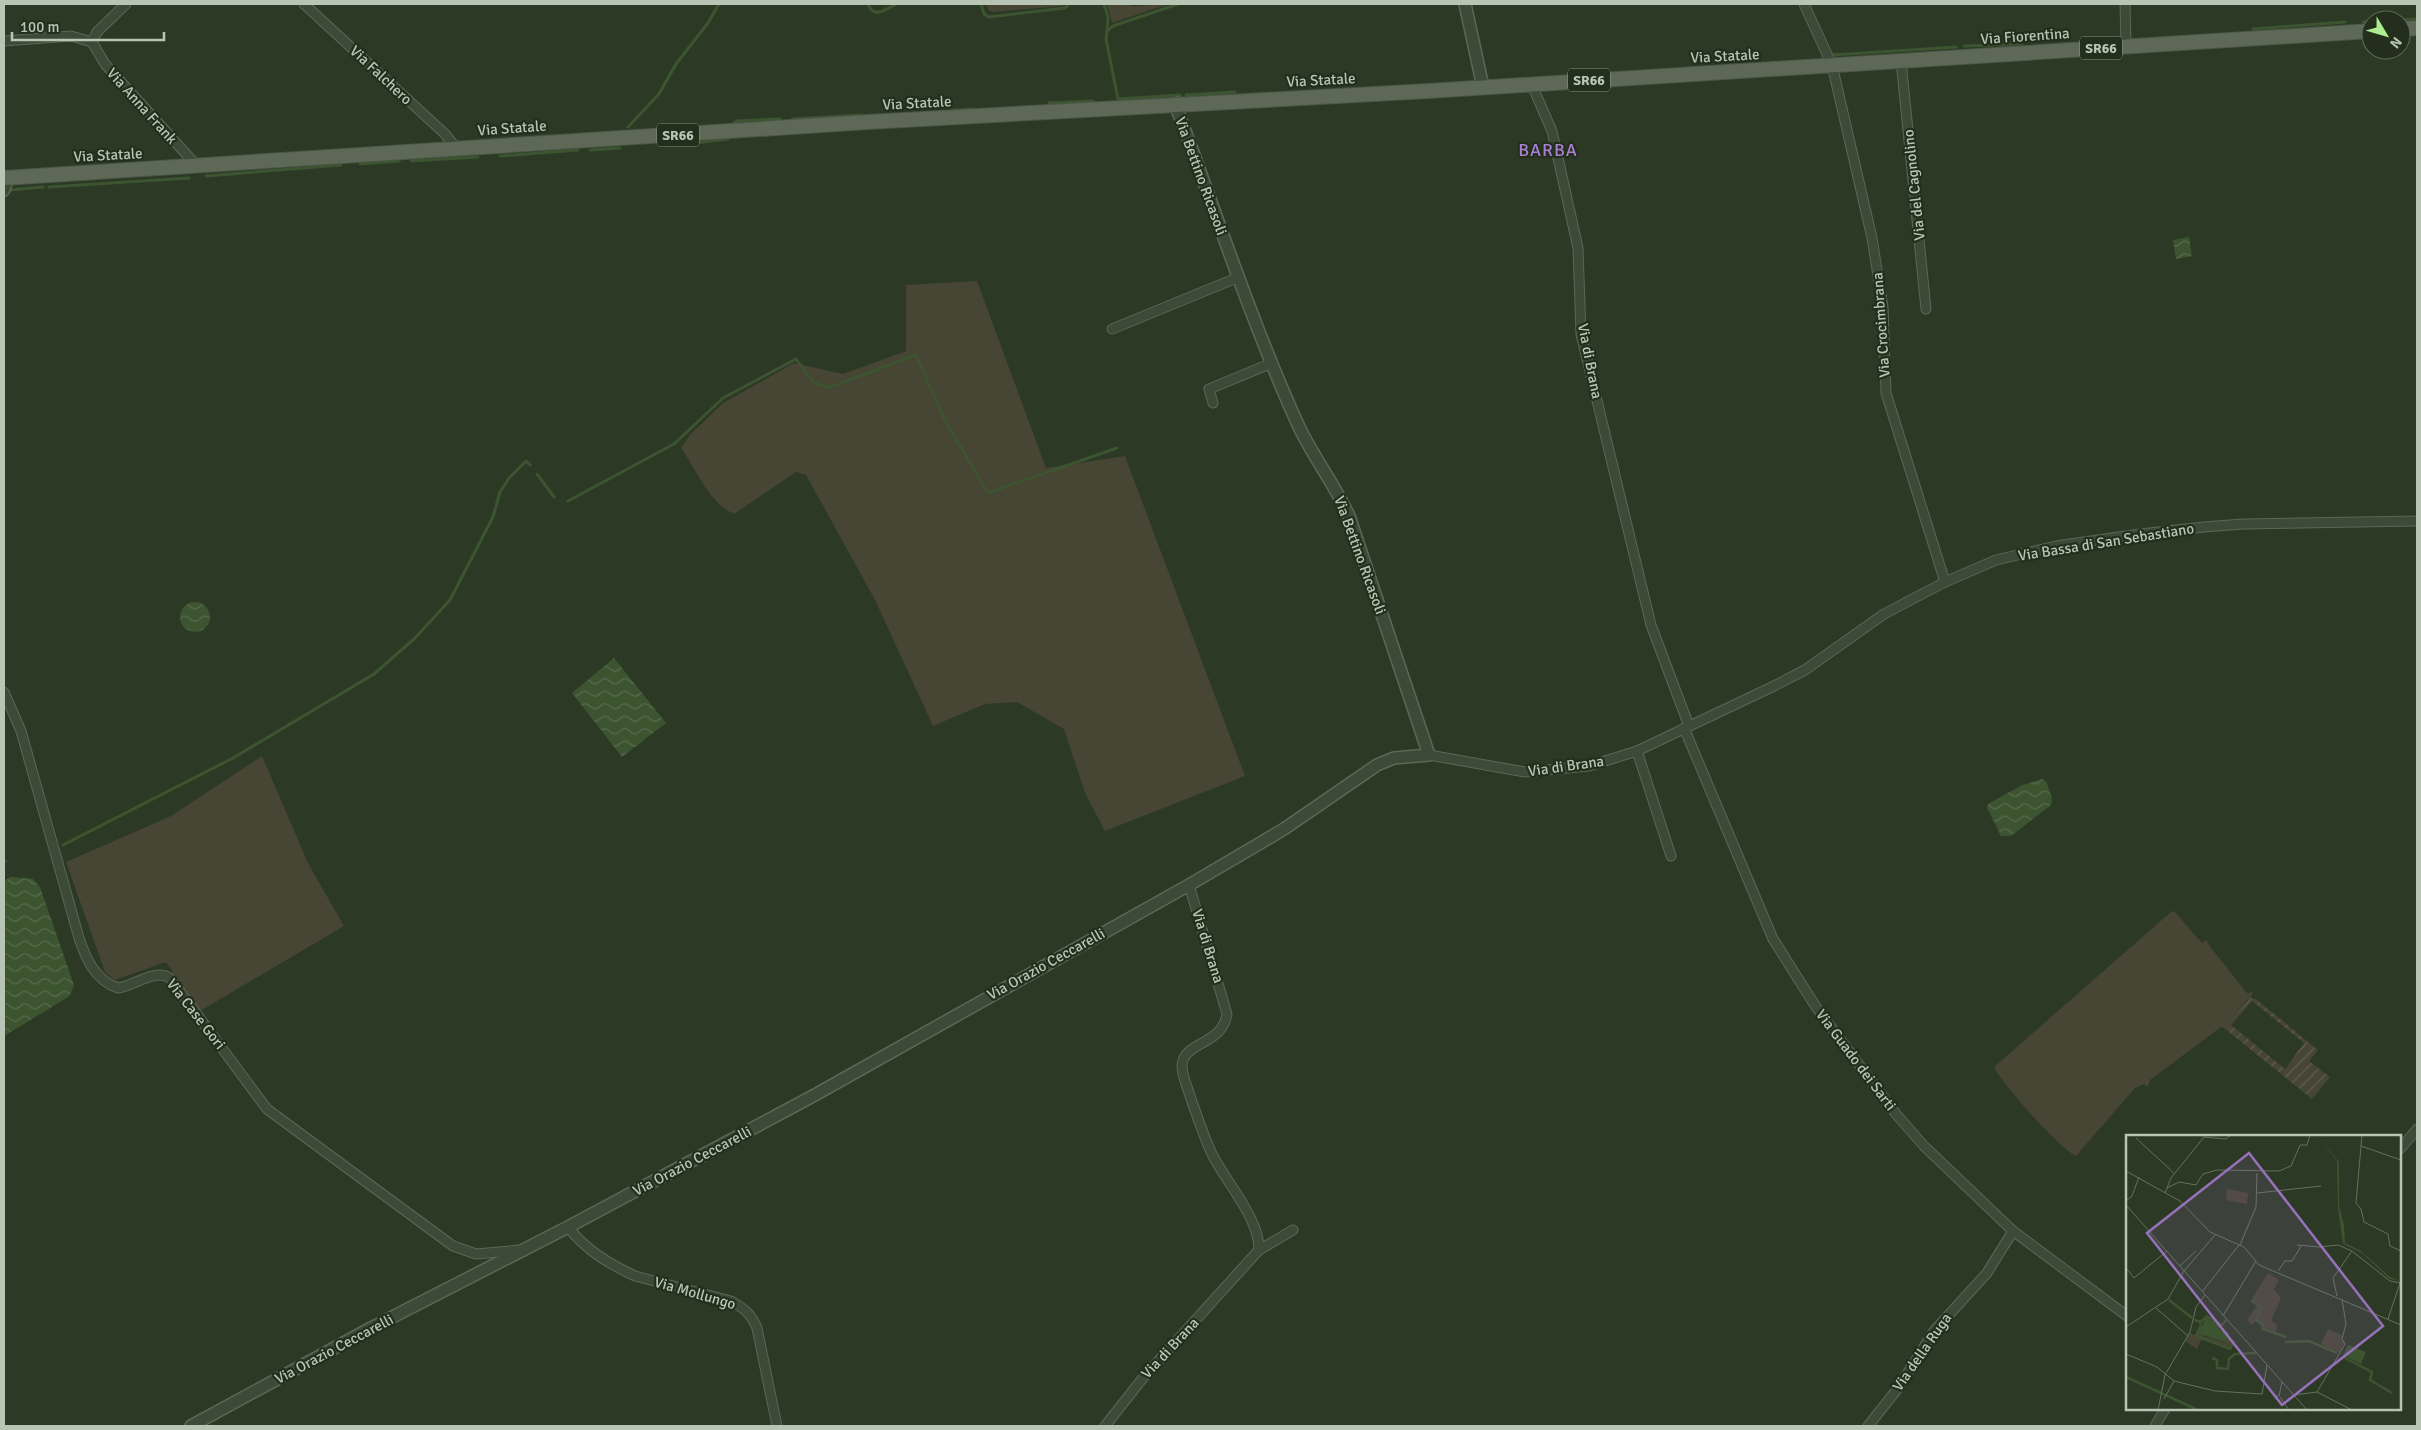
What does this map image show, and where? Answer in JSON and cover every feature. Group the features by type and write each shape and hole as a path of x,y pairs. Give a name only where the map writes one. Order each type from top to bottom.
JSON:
{"main road":[{"name":"Via Fiorentina","path":"1832,65 2361,32"},
{"name":"Via Statale","path":"5,182 197,166 457,149 1178,103 1531,84 1832,65"}],"street":[{"path":"4,41 71,36 92,42 97,32 126,4"},
{"name":"Via Falchero","path":"304,4 445,134 457,149"},
{"path":"1465,4 1483,86"},
{"name":"Via Crocimbrana","path":"1804,4 1832,65 1878,273 1883,307 1886,393 1945,582"},
{"path":"2125,4 2126,46"},
{"name":"Via Anna Frank","path":"92,42 105,64 197,166"},
{"name":"Via del Cagnolino","path":"1901,60 1926,309"},
{"name":"Via di Brana","path":"1259,1250 1258,1232 1213,1155 1183,1072 1183,1061 1188,1052 1218,1034 1224,1028 1227,1014 1189,886 1284,829 1377,765 1394,758 1429,755 1525,772 1589,766 1637,751 1686,727 1651,625 1582,334 1578,248 1552,131 1531,84"},
{"name":"Via Bettino Ricasoli","path":"1178,103 1177,109 1208,197 1272,363 1300,428 1340,496 1349,516 1429,755"},
{"path":"1112,329 1239,277"},
{"path":"1213,403 1209,389 1272,363"},
{"name":"Via Bassa di San Sebastiano","path":"1686,727 1805,670 1884,614 1945,582 1996,560 2056,546 2140,534 2243,524 2417,521"},
{"name":"Via Case Gori","path":"4,692 21,731 79,938 88,961 102,980 118,988 154,976 165,975 170,978 267,1109 453,1246 476,1254 525,1249"},
{"name":"Via Guado dei Sarti","path":"1686,727 1773,939 1816,1007 1896,1114 1924,1146 2014,1232 2126,1315"},
{"path":"1637,751 1671,856"},
{"name":"Via Orazio Ceccarelli","path":"190,1426 371,1328 568,1227 804,1100 1189,886"},
{"path":"2401,1148 2417,1129"},
{"name":"Via Mollungo","path":"568,1227 588,1250 625,1272 730,1302 742,1307 752,1315 757,1328 771,1406 777,1426"},
{"name":"Via di Brana","path":"1104,1426 1136,1385 1259,1250 1293,1230"},
{"name":"Via della Ruga","path":"1868,1426 1899,1387 1934,1331 1987,1273 2014,1232"},
{"path":"2155,1426 2163,1410"}],"shaded area":[{"path":"986,4 1066,4 1062,6 993,12 989,10"},
{"path":"1107,4 1133,6 1169,4 1112,23"},
{"path":"977,281 1046,468 1125,456 1245,776 1105,831 1085,793 1064,729 1017,702 985,704 933,726 875,600 806,475 796,472 734,514 725,509 710,494 681,448 690,435 723,403 794,363 843,374 906,351 906,285"},
{"path":"262,756 308,863 344,926 200,1011 166,962 115,980 105,972 66,862 171,816"},
{"path":"2172,911 2175,912 2202,943 2207,940 2208,944 2247,993 2253,992 2251,998 2247,1000 2224,1028 2221,1027 2150,1080 2148,1087 2144,1084 2135,1088 2076,1156 2057,1141 2032,1115 1999,1076 1994,1067"},
{"path":"2250,998 2256,999 2318,1050 2309,1061 2330,1077 2312,1099 2224,1028","holes":["2252,1001 2304,1043 2285,1069 2231,1025"]}],"water":[{"path":"2189,237 2192,256 2176,259 2173,240"},
{"path":"195,602 205,607 210,617 205,627 195,632 185,627 180,617 185,607"},
{"path":"614,658 666,723 622,757 572,693"},
{"path":"2042,779 2046,781 2052,798 2051,805 2011,836 2001,836 1987,808 1988,804 2022,785"},
{"path":"11,877 33,879 40,887 74,985 70,995 65,999 4,1036 4,881"}],"waterway":[{"path":"628,127 659,94 676,64 708,23 719,4"},
{"path":"868,4 870,9 876,12 884,11 896,4"},
{"path":"981,4 984,14 989,17 1065,8 1069,4"},
{"path":"1104,4 1108,17 1107,31"},
{"path":"1178,4 1113,26 1107,31 1106,39 1118,99 1180,95"},
{"path":"2411,19 2417,19"},
{"path":"2253,29 2345,22"},
{"path":"1964,46 2021,44"},
{"path":"1832,55 1956,47"},
{"path":"1186,95 1235,92"},
{"path":"1049,103 1093,101"},
{"path":"953,110 974,109"},
{"path":"792,119 861,115"},
{"path":"734,123 737,121 780,119"},
{"path":"687,144 728,139"},
{"path":"590,150 620,148"},
{"path":"500,156 578,150"},
{"path":"411,161 478,157"},
{"path":"360,164 399,161"},
{"path":"206,176 341,165"},
{"path":"49,187 189,178"},
{"path":"10,190 43,187"},
{"path":"568,501 674,444 723,398 796,359 813,382 828,388 916,355 943,417 988,493 1117,448"},
{"path":"63,845 233,758 374,674 414,639 450,600 493,517 500,492 509,478 526,461 530,465"},
{"path":"537,474 554,497"}],"district":[{"name":"BARBA","path":"1548,150"}]}
